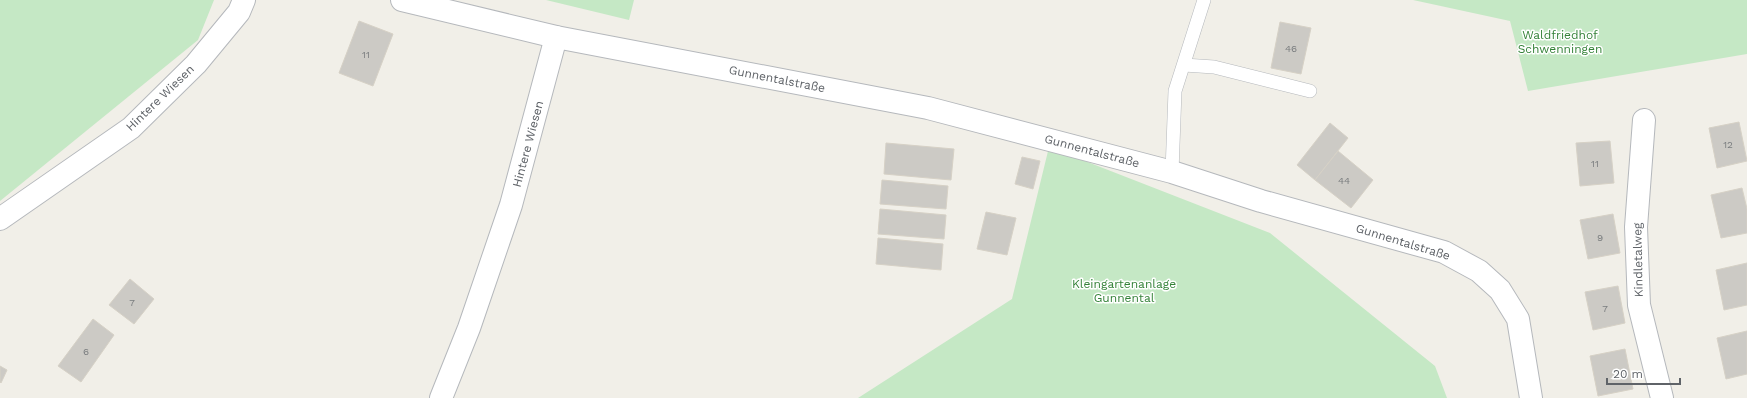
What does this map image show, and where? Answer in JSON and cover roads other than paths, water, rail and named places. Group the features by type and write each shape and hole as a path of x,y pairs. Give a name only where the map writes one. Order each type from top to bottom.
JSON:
{"street":[{"name":"Hintere Wiesen","path":"0,219 131,128 196,64 238,12 244,0"},
{"path":"402,0 556,37"},
{"name":"Hintere Wiesen","path":"441,398 469,328 511,205 556,37"},
{"name":"Gunnentalstraße","path":"556,37 928,108 1172,172 1261,201 1444,252 1479,271 1500,290 1518,319 1531,398"},
{"name":"Kindletalweg","path":"1644,120 1636,227 1639,305 1662,398"}],"lane":[{"path":"1172,172 1175,91 1204,0"},
{"path":"1184,65 1214,67 1310,90"}],"park label":[{"name":"Waldfriedhof Schwenningen","path":"1560,42"},
{"name":"Kleingartenanlage Gunnental","path":"1124,291"}]}
